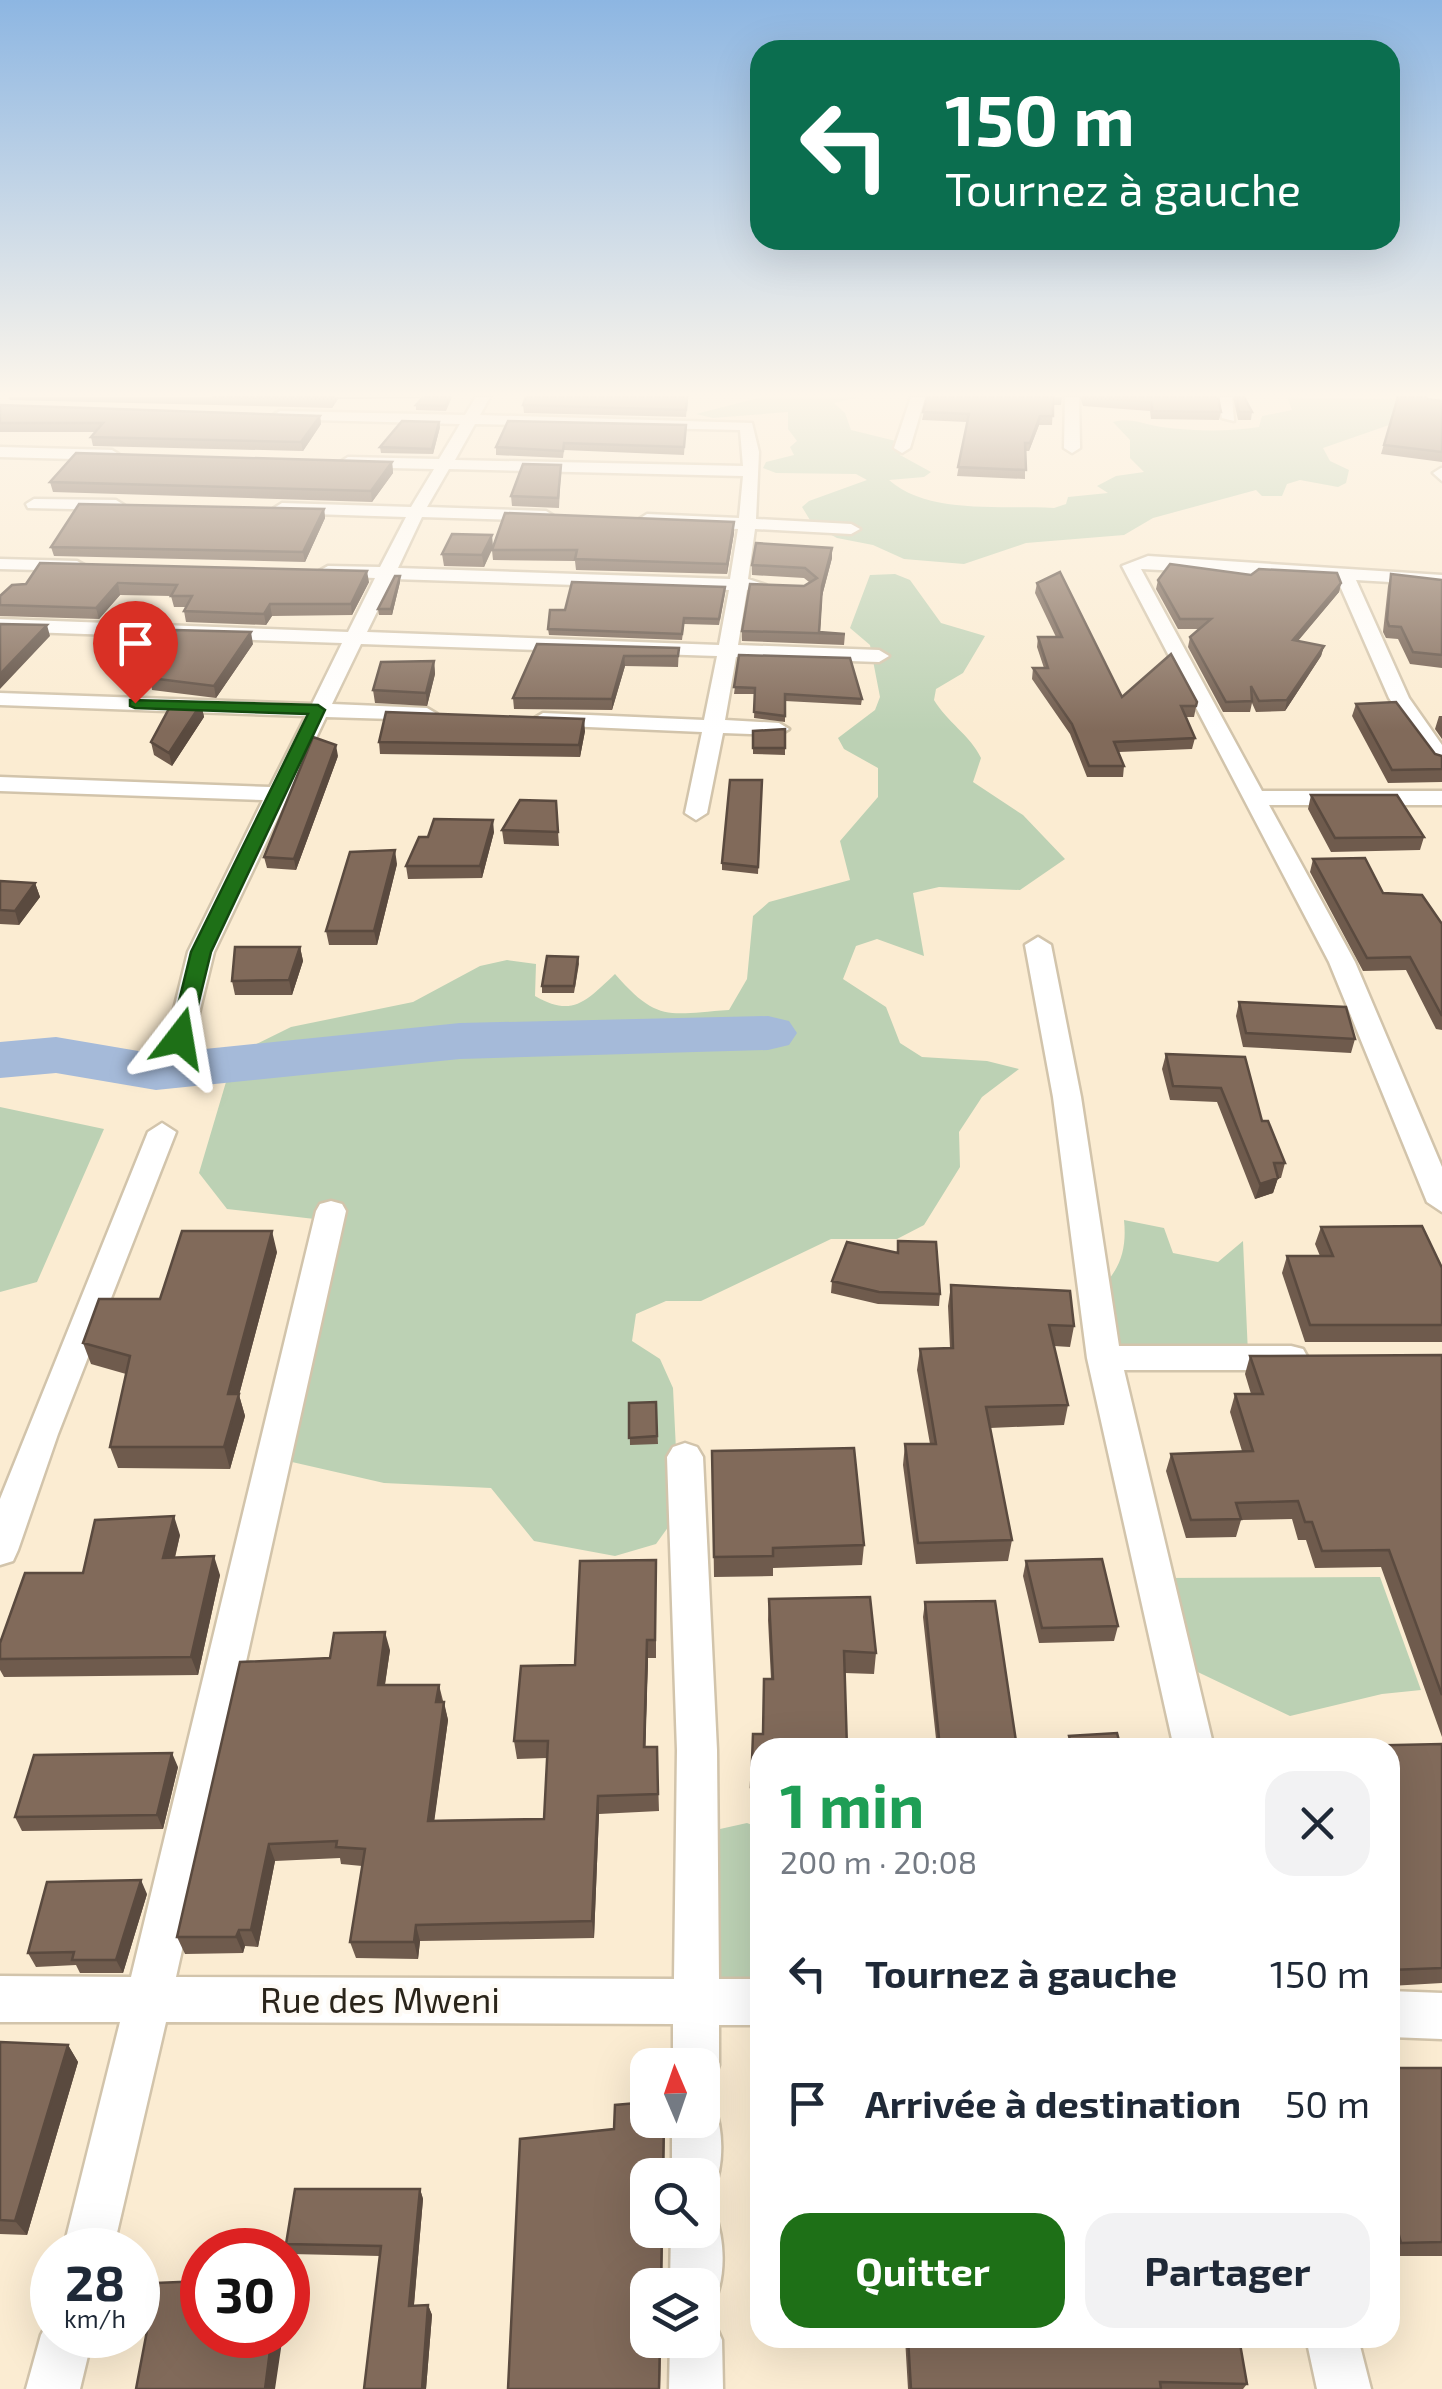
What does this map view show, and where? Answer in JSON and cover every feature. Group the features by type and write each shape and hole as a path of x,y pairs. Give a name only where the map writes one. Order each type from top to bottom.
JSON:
{"street":[{"path":"289,508 571,517"},
{"path":"696,813 749,508"},
{"path":"180,1038 201,952 418,511"},
{"path":"630,519 850,529"},
{"path":"1442,580 1148,561 1132,566 1342,962 1442,1202"},
{"path":"0,564 97,566"},
{"path":"310,571 770,586"},
{"path":"1344,572 1399,698 1442,760"},
{"path":"0,625 879,656"},
{"path":"0,699 456,716"},
{"path":"516,718 778,729"},
{"path":"0,784 279,794"},
{"path":"1253,798 1442,798"},
{"path":"1038,945 1068,1097 1104,1358 1192,1738"},
{"path":"0,1550 41,1434 162,1132"},
{"path":"93,2228 331,1211"},
{"path":"1104,1358 1317,1358"},
{"path":"685,1457 696,1750 696,2048"},
{"name":"Rue des Mweni","path":"0,1999 750,2002"},
{"path":"1400,2014 1442,2016"},
{"path":"1334,2348 1344,2389"},
{"path":"53,2389 60,2358"},
{"path":"696,2358 696,2389"}],"green space":[{"path":"803,508 1188,508 1153,518 1124,535 1026,543 964,564 904,559 873,545 837,538 813,525"},
{"path":"895,574 910,580 941,623 985,636 963,673 936,689 934,700 981,758 973,782 1023,815 1065,859 1020,890 939,887 913,893 924,956 877,939 856,946 843,979 886,1007 900,1043 922,1057 987,1061 1019,1069 982,1097 959,1132 960,1167 924,1225 897,1239 831,1239 701,1301 666,1301 636,1314 632,1341 660,1359 673,1388 679,1512 656,1544 615,1556 534,1541 491,1488 384,1483 292,1462 299,1397 332,1221 227,1209 199,1173 234,1055 291,1027 413,1002 480,966 507,960 536,964 535,996 559,1006 587,999 615,974 642,1001 665,1012 729,1010 747,979 753,916 769,902 850,880 840,841 878,797 878,768 844,749 838,738 875,710 880,697 870,645 850,628 870,575"},
{"path":"0,1107 104,1129 37,1282 0,1292"},
{"path":"1124,1220 1164,1228 1173,1253 1218,1262 1243,1241 1248,1354 1112,1355 1097,1292 1120,1259"},
{"path":"1380,1577 1421,1690 1382,1694 1290,1716 1181,1664 1160,1578"},
{"path":"750,1824 750,1994 704,1994 711,1831"}],"building":[{"path":"76,508 324,509 303,552 51,547"},
{"path":"505,513 734,522 727,564 575,559 577,550 492,550"},
{"path":"452,534 492,535 482,555 442,554"},
{"path":"756,543 832,548 822,586 819,632 845,634 742,631 750,584 804,586 817,578 805,568 752,565"},
{"path":"40,563 367,571 351,604 270,604 264,614 184,611 192,596 171,596 177,585 118,583 96,608 0,605 0,596 12,585 26,584"},
{"path":"1170,564 1251,575 1259,569 1337,573 1341,583 1293,640 1324,646 1287,700 1259,701 1251,686 1252,701 1226,702 1190,637 1211,619 1180,619 1158,580"},
{"path":"1060,572 1122,697 1171,654 1197,702 1196,706 1181,706 1195,738 1114,742 1124,766 1089,766 1072,724 1033,668 1048,668 1038,637 1062,637 1037,583"},
{"path":"1391,574 1442,580 1442,655 1413,652 1401,627 1389,626"},
{"path":"395,576 400,576 391,609 378,609"},
{"path":"572,582 725,587 719,619 684,618 682,634 548,629 550,610 565,610"},
{"path":"0,624 47,625 0,674"},
{"path":"174,630 251,632 214,686 150,678"},
{"path":"537,644 679,648 678,656 624,656 612,699 513,698"},
{"path":"739,655 850,658 862,699 785,694 785,716 754,712 755,688 734,687"},
{"path":"434,661 426,693 373,690 381,662"},
{"path":"1396,702 1435,754 1442,756 1442,769 1392,770 1356,704"},
{"path":"172,703 201,704 169,753 151,742"},
{"path":"386,712 584,719 579,745 379,742"},
{"path":"785,729 785,748 753,748 753,731"},
{"path":"313,737 336,745 294,859 264,857"},
{"path":"730,780 762,780 758,867 722,863"},
{"path":"1311,795 1397,795 1424,837 1335,838"},
{"path":"520,800 556,801 558,832 502,830"},
{"path":"434,819 493,820 480,866 406,866 419,837 428,837"},
{"path":"395,850 374,931 326,931 350,852"},
{"path":"1365,858 1383,893 1422,895 1442,924 1442,1016 1410,957 1367,958 1313,859"},
{"path":"0,881 35,883 15,911 0,910"},
{"path":"235,947 300,947 289,980 232,981"},
{"path":"547,956 578,957 574,986 542,986"},
{"path":"1239,1002 1346,1007 1355,1039 1246,1033"},
{"path":"1166,1054 1245,1057 1262,1121 1268,1121 1285,1163 1274,1163 1278,1178 1260,1184 1221,1088 1173,1086"},
{"path":"1422,1226 1442,1268 1442,1325 1310,1325 1287,1256 1333,1256 1321,1227"},
{"path":"182,1231 272,1231 228,1394 239,1394 224,1447 110,1447 130,1356 83,1343 99,1299 160,1299"},
{"path":"898,1241 936,1242 940,1294 879,1292 832,1281 847,1242 898,1253"},
{"path":"951,1285 1070,1291 1074,1326 1049,1325 1068,1405 986,1407 1012,1540 918,1543 905,1444 936,1444 920,1349 953,1348"},
{"path":"1442,1355 1442,1695 1389,1550 1322,1551 1312,1522 1305,1522 1298,1501 1236,1503 1241,1519 1191,1520 1171,1454 1253,1451 1235,1394 1263,1394 1250,1356"},
{"path":"656,1402 657,1436 629,1438 629,1403"},
{"path":"854,1448 864,1545 773,1548 773,1556 714,1557 712,1451"},
{"path":"174,1516 163,1558 214,1556 191,1657 0,1659 0,1643 25,1573 83,1573 95,1520"},
{"path":"1102,1559 1118,1626 1042,1628 1026,1561"},
{"path":"656,1560 655,1640 647,1640 644,1747 657,1747 658,1794 598,1796 592,1921 416,1925 414,1942 350,1942 365,1849 336,1847 337,1841 269,1844 251,1930 239,1930 236,1937 177,1937 240,1662 330,1658 334,1633 385,1632 378,1685 439,1685 436,1702 444,1702 428,1821 544,1819 548,1741 514,1741 521,1666 575,1665 580,1561"},
{"path":"870,1597 876,1653 844,1651 847,1738 753,1738 753,1734 763,1734 764,1679 773,1679 769,1599"},
{"path":"995,1601 1016,1738 939,1738 925,1602"},
{"path":"1117,1733 1118,1738 1070,1738"},
{"path":"1442,1744 1442,1968 1400,1970 1400,1745"},
{"path":"172,1753 157,1815 15,1817 34,1755"},
{"path":"141,1880 116,1960 72,1960 74,1952 28,1953 47,1882"},
{"path":"0,2042 68,2045 15,2221 0,2220"},
{"path":"1400,2068 1442,2068 1442,2242 1401,2243"},
{"path":"630,2104 630,2138 664,2138 663,2158 630,2158 630,2248 662,2248 661,2268 630,2268 630,2358 660,2358 659,2389 508,2389 520,2139 614,2129 615,2105"},
{"path":"295,2189 420,2189 409,2306 428,2305 422,2389 364,2389 381,2246 310,2245 310,2228 289,2228"},
{"path":"180,2282 180,2358 269,2358 265,2389 136,2389 142,2358 160,2358 160,2283"},
{"path":"909,2348 1241,2348 1247,2384 1160,2382 1161,2389 911,2389"}],"waterway":[{"path":"0,1060 56,1055 156,1072 460,1041 768,1033"}],"route":[{"path":"135,703 318,710 201,952 180,1038"}]}
